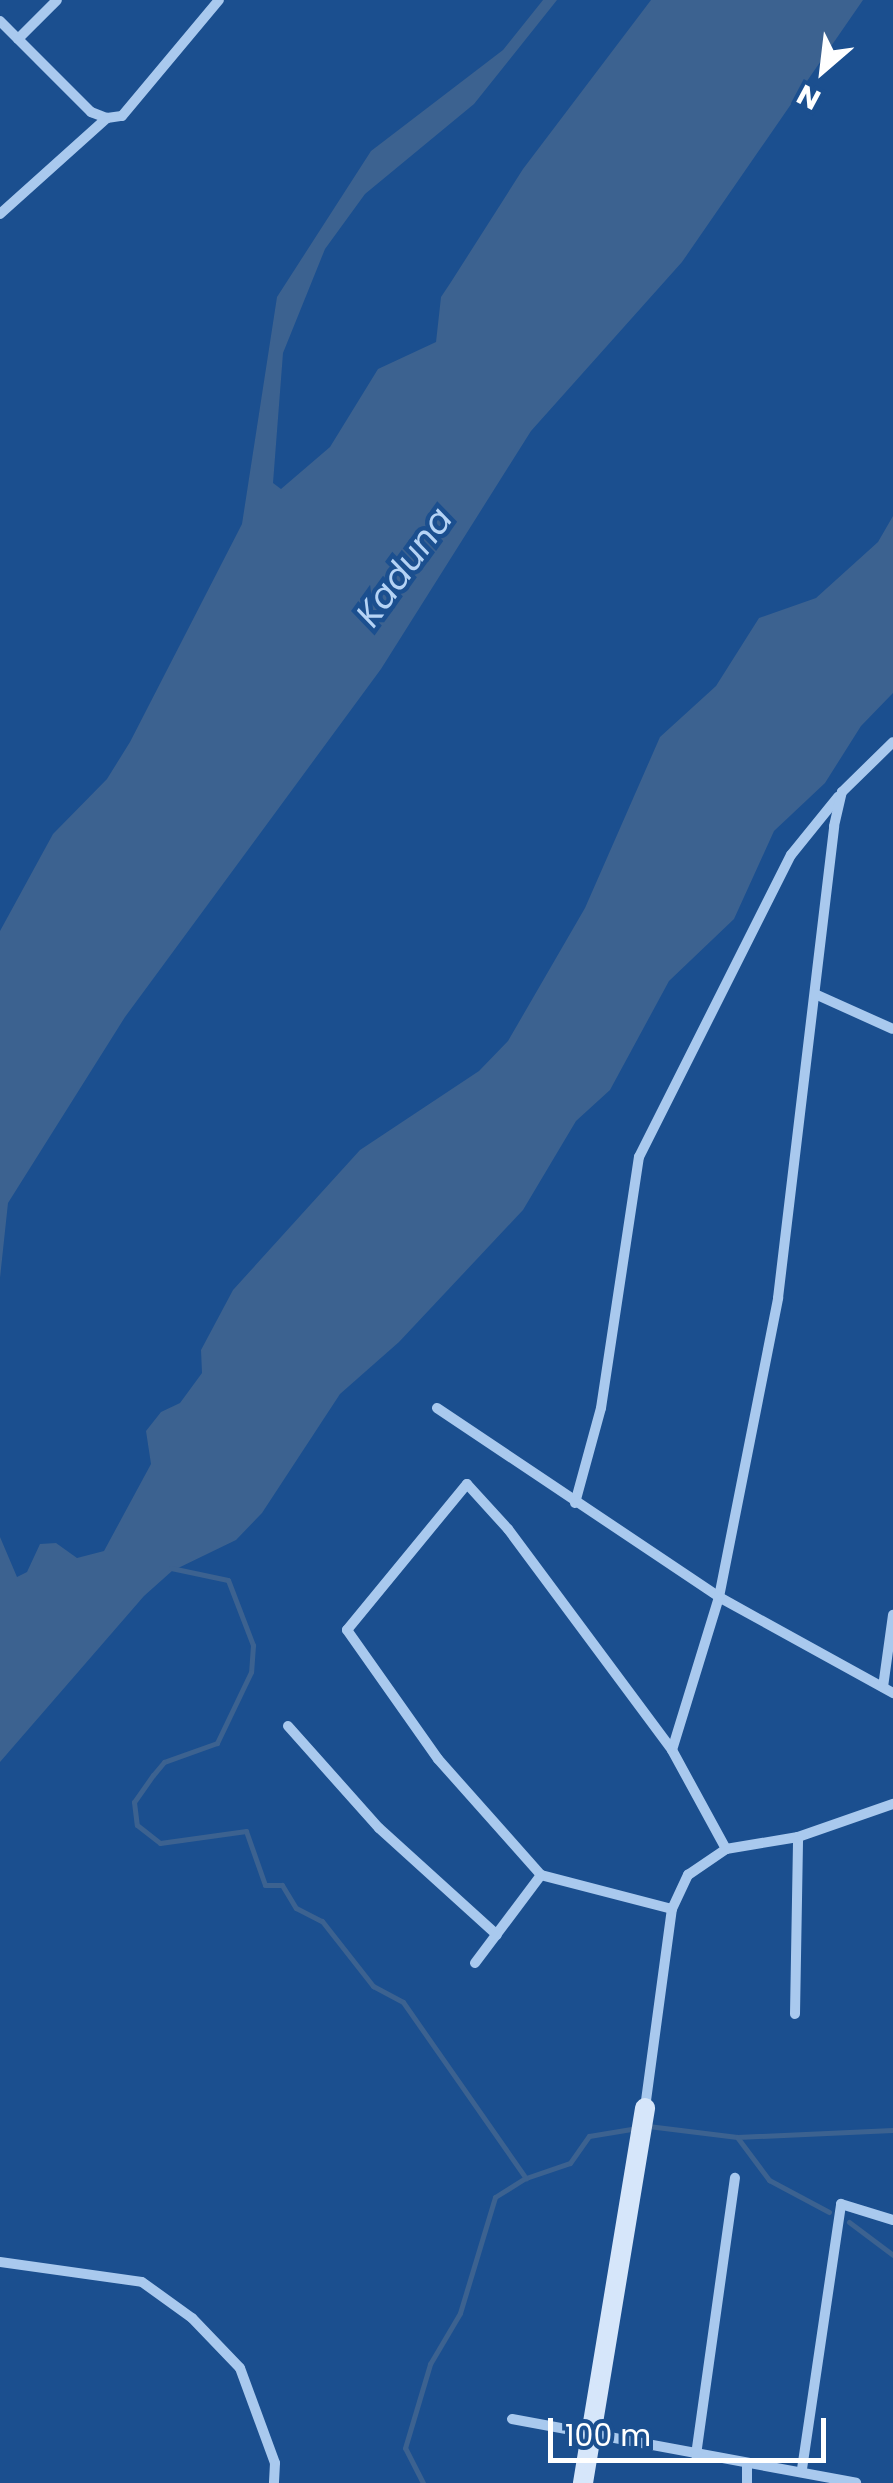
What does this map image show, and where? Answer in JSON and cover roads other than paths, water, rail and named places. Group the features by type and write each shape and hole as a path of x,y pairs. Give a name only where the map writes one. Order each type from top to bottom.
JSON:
{"street":[{"path":"18,40 57,0"},
{"path":"0,21 91,112 106,118 122,116 219,0"},
{"path":"0,214 106,118"},
{"path":"574,1503 601,1408 639,1157 791,855 842,792 893,742"},
{"path":"672,1750 719,1597 778,1298 842,792"},
{"path":"816,994 893,1029"},
{"path":"438,1408 719,1597 888,1690 893,1615"},
{"path":"672,1909 541,1875 438,1759 346,1630 467,1484 508,1528 672,1750 726,1849"},
{"path":"288,1726 379,1828 497,1935"},
{"path":"583,2483 638,2155 672,1909 688,1875 726,1849 798,1837 893,1804"},
{"path":"795,2014 798,1837"},
{"path":"476,1964 541,1875"},
{"path":"696,2455 735,2178"},
{"path":"802,2470 841,2204 893,2220"},
{"path":"0,2262 142,2282 192,2318 240,2368 275,2462 274,2483"},
{"path":"512,2420 591,2438 802,2470 856,2483"},
{"path":"747,2462 747,2483"}],"water":[{"name":"Kaduna","path":"543,0 557,0 474,104 365,194 325,249 283,353 273,483 281,489 330,447 378,369 436,342 441,297 523,169 651,0 863,0 682,262 531,431 381,669 125,1017 8,1203 0,1278 0,931 53,834 107,779 130,742 242,524 277,297 371,151 503,50"},
{"path":"893,516 893,693 861,726 825,783 774,831 734,919 669,981 610,1090 576,1121 523,1210 399,1342 340,1394 262,1513 236,1540 172,1571 144,1596 0,1762 0,1537 17,1577 27,1572 40,1544 56,1543 77,1558 104,1551 151,1464 146,1431 161,1412 180,1403 202,1373 201,1350 233,1290 360,1150 479,1071 508,1041 585,908 660,737 716,686 759,618 816,598 878,542"}],"waterway":[{"path":"171,1568 228,1580 253,1645 251,1672 217,1743 164,1762 153,1775 134,1802 137,1825 160,1843 246,1831 265,1885 282,1885 296,1908 322,1921 373,1986 403,2002 526,2178 570,2163 589,2136 637,2128"},
{"path":"648,2126 737,2137 893,2130"},
{"path":"737,2137 769,2180 829,2212"},
{"path":"423,2483 405,2448 430,2364 460,2313 495,2197 526,2178"},
{"path":"849,2222 893,2255"}]}
